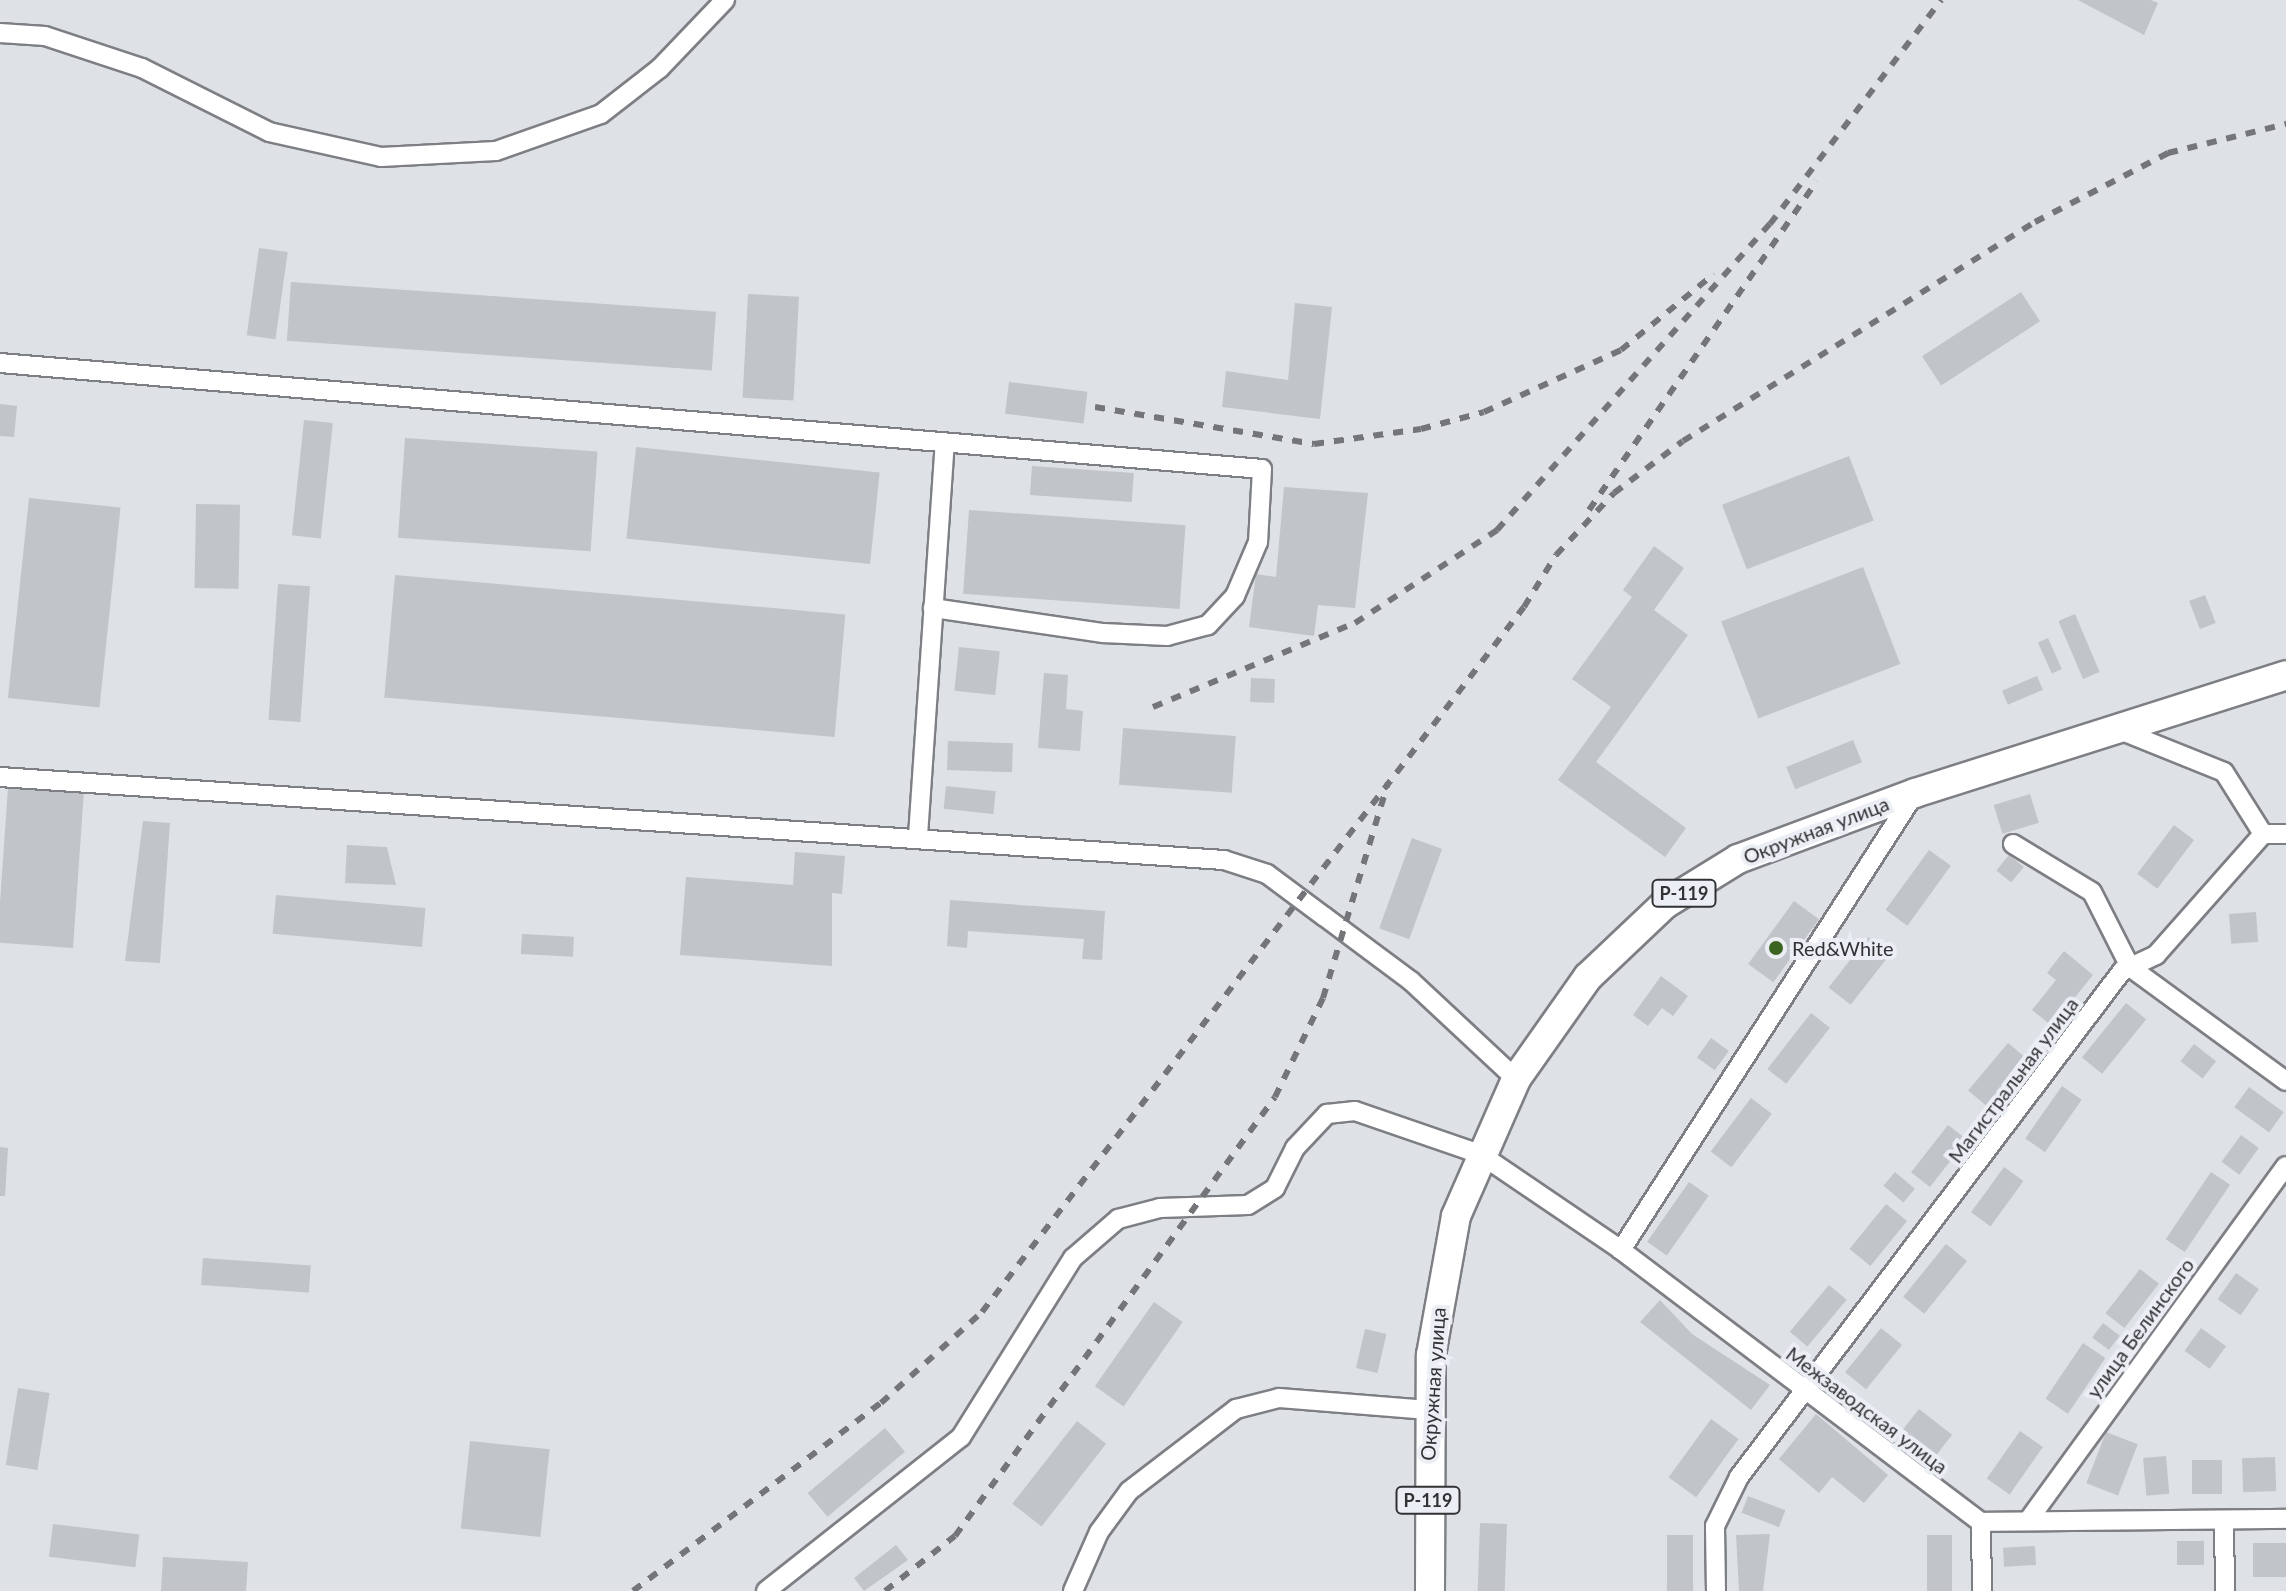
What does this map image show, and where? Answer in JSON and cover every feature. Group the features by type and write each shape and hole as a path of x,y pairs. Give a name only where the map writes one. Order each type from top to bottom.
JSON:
{"highway":[{"name":"Окружная улица","path":"1430,1591 1429,1410 1441,1277 1480,1154 1516,1079 1588,977 1665,904 1738,859 1915,793 2286,675"}],"street":[{"path":"0,33 45,36 142,68 269,132 381,157 496,151 601,114 660,68 725,0"},
{"path":"0,363 1262,469 1258,542 1235,596 1208,625 1167,636 933,608"},
{"path":"918,836 945,443"},
{"path":"2116,729 2224,772 2263,834 2286,834"},
{"path":"0,777 918,836 1224,860 1267,874 1411,981 1516,1079"},
{"path":"1621,1250 1915,793"},
{"name":"Магистральная улица","path":"1716,1591 1715,1526 1739,1477 1807,1394 2130,967 2156,955 2263,834"},
{"path":"2013,844 2092,892 2130,967 2286,1081"},
{"name":"Межзаводская улица","path":"766,1591 961,1437 1073,1258 1118,1219 1160,1208 1248,1205 1275,1188 1295,1148 1327,1114 1393,1119 1480,1154 1621,1250 1807,1394 1981,1522"},
{"name":"улица Белинского","path":"2030,1518 2286,1166"},
{"path":"1073,1591 1099,1532 1129,1491 1236,1409 1279,1398 1429,1410"},
{"path":"1982,1591 1981,1522 2030,1518 2286,1519"},
{"path":"2224,1520 2225,1591"}],"building":[{"path":"2078,0 2151,0 2158,3 2144,35"},
{"path":"259,248 288,252 275,339 247,335"},
{"path":"291,282 716,312 712,371 287,341"},
{"path":"2021,292 2040,321 1941,386 1922,356"},
{"path":"748,294 799,297 793,401 743,398"},
{"path":"1295,303 1332,307 1320,419 1222,407 1226,371 1288,380"},
{"path":"1009,382 1087,392 1084,423 1005,414"},
{"path":"0,404 17,406 14,437 0,436"},
{"path":"304,420 333,423 321,538 292,535"},
{"path":"405,438 598,451 591,551 398,538"},
{"path":"636,447 880,473 870,564 626,538"},
{"path":"1849,456 1874,520 1747,569 1722,505"},
{"path":"1032,466 1134,473 1132,502 1030,495"},
{"path":"1284,487 1368,493 1355,608 1318,605 1314,636 1249,627 1256,574 1276,577"},
{"path":"29,498 120,508 99,708 8,698"},
{"path":"196,504 240,505 239,589 195,588"},
{"path":"969,510 1185,525 1180,609 963,594"},
{"path":"1654,546 1684,568 1654,610 1688,635 1596,762 1686,828 1665,857 1558,780 1611,707 1572,679 1632,597 1623,590"},
{"path":"1863,567 1900,664 1758,719 1721,621"},
{"path":"395,575 845,614 835,737 384,698"},
{"path":"278,584 310,586 300,722 269,720"},
{"path":"2205,595 2216,623 2200,629 2189,601"},
{"path":"2075,614 2100,672 2083,679 2058,621"},
{"path":"2048,638 2062,669 2052,674 2038,642"},
{"path":"959,647 1000,651 995,695 954,691"},
{"path":"1044,673 1068,675 1066,709 1083,711 1080,751 1038,748"},
{"path":"2037,676 2043,690 2008,705 2002,691"},
{"path":"1251,678 1275,679 1274,703 1250,702"},
{"path":"1123,728 1236,736 1232,793 1119,785"},
{"path":"1853,740 1862,762 1795,789 1786,767"},
{"path":"948,741 1013,743 1012,772 947,770"},
{"path":"946,786 996,791 993,814 944,809"},
{"path":"8,788 84,793 73,948 0,943"},
{"path":"2030,794 2039,823 2002,834 1994,805"},
{"path":"143,821 170,823 160,963 125,961"},
{"path":"2174,825 2194,840 2157,889 2137,874"},
{"path":"1412,838 1442,849 1409,939 1379,928"},
{"path":"347,845 387,847 396,885 345,883"},
{"path":"1929,850 1951,866 1907,926 1886,910"},
{"path":"795,852 845,856 842,894 832,893 832,966 680,955 686,877 793,885"},
{"path":"2009,855 2024,867 2011,883 1996,871"},
{"path":"276,895 425,908 422,947 273,934"},
{"path":"950,900 1105,911 1102,960 1082,959 1084,939 968,931 967,948 947,946"},
{"path":"1794,901 1819,919 1773,982 1748,964"},
{"path":"2256,912 2258,942 2231,944 2229,914"},
{"path":"522,934 574,937 573,957 521,954"},
{"path":"1868,937 1890,954 1851,1005 1829,987"},
{"path":"2064,951 2093,975 2052,1026 2032,1010 2056,980 2047,973"},
{"path":"1661,976 1688,996 1673,1016 1662,1008 1648,1026 1633,1015"},
{"path":"2126,1003 2146,1019 2102,1074 2082,1057"},
{"path":"1811,1013 1830,1028 1786,1084 1767,1069"},
{"path":"1711,1038 1729,1051 1715,1070 1697,1057"},
{"path":"2008,1043 2027,1059 1987,1107 1968,1090"},
{"path":"2194,1044 2216,1061 2203,1079 2180,1061"},
{"path":"2062,1086 2082,1100 2045,1152 2025,1138"},
{"path":"2249,1087 2284,1112 2269,1133 2234,1107"},
{"path":"1751,1098 1772,1114 1731,1167 1711,1152"},
{"path":"1948,1125 1967,1140 1930,1187 1911,1172"},
{"path":"2241,1135 2259,1148 2239,1175 2222,1162"},
{"path":"0,1147 8,1148 5,1196 0,1196"},
{"path":"2004,1167 2023,1181 1991,1226 1971,1212"},
{"path":"1895,1172 1915,1189 1903,1203 1883,1186"},
{"path":"2211,1172 2230,1185 2185,1252 2166,1239"},
{"path":"1689,1182 1709,1196 1667,1256 1647,1242"},
{"path":"1886,1204 1907,1221 1870,1266 1849,1249"},
{"path":"1946,1244 1967,1261 1924,1314 1903,1297"},
{"path":"203,1258 311,1266 309,1292 201,1285"},
{"path":"2140,1269 2159,1284 2124,1328 2106,1313"},
{"path":"2236,1273 2259,1289 2241,1315 2218,1299"},
{"path":"1829,1285 1847,1300 1807,1347 1790,1332"},
{"path":"1660,1300 1692,1334 1770,1385 1751,1410 1640,1322"},
{"path":"1154,1302 1183,1322 1124,1406 1095,1386"},
{"path":"2103,1323 2120,1336 2109,1350 2092,1337"},
{"path":"1881,1328 1902,1345 1866,1389 1845,1372"},
{"path":"2201,1328 2226,1346 2210,1369 2185,1351"},
{"path":"1365,1329 1386,1334 1377,1373 1356,1368"},
{"path":"2083,1343 2105,1358 2068,1414 2046,1399"},
{"path":"18,1388 50,1393 37,1470 6,1465"},
{"path":"1919,1409 1952,1435 1935,1457 1902,1431"},
{"path":"1816,1414 1888,1475 1864,1503 1832,1477 1819,1493 1779,1459"},
{"path":"1711,1419 1739,1439 1696,1497 1669,1477"},
{"path":"1077,1421 1106,1444 1042,1527 1012,1504"},
{"path":"885,1428 905,1452 828,1517 808,1493"},
{"path":"2020,1431 2043,1447 2010,1495 1987,1479"},
{"path":"2106,1432 2138,1444 2118,1496 2086,1483"},
{"path":"470,1441 550,1449 540,1537 461,1529"},
{"path":"2166,1456 2169,1494 2146,1496 2143,1458"},
{"path":"2275,1457 2276,1491 2243,1492 2242,1458"},
{"path":"2192,1460 2222,1460 2222,1494 2192,1494"},
{"path":"1748,1496 1785,1510 1779,1527 1742,1513"},
{"path":"1480,1523 1507,1524 1505,1591 1478,1591"},
{"path":"53,1524 139,1535 135,1567 49,1557"},
{"path":"1770,1534 1763,1591 1739,1591 1736,1535"},
{"path":"1667,1535 1693,1535 1693,1591 1667,1591"},
{"path":"1927,1535 1952,1535 1952,1591 1927,1591"},
{"path":"2177,1541 2204,1541 2204,1565 2177,1565"},
{"path":"2253,1543 2286,1543 2286,1577 2253,1577"},
{"path":"896,1545 908,1560 864,1591 854,1578"},
{"path":"2035,1546 2036,1565 2004,1567 2003,1548"},
{"path":"163,1557 248,1562 246,1591 161,1591"}],"railway":[{"path":"1153,707 1355,623 1497,530 1770,224 1941,0"},
{"path":"633,1591 881,1403 982,1312 1524,607 1556,555 1614,493 1683,441 2035,222 2168,153 2286,124"},
{"path":"1589,510 1817,181"},
{"path":"1095,407 1314,444 1421,429 1484,412 1621,350 1714,274"},
{"path":"885,1591 955,1536 1275,1097 1323,998 1388,783"}],"place":[{"name":"Red&White","path":"1776,948"}]}
